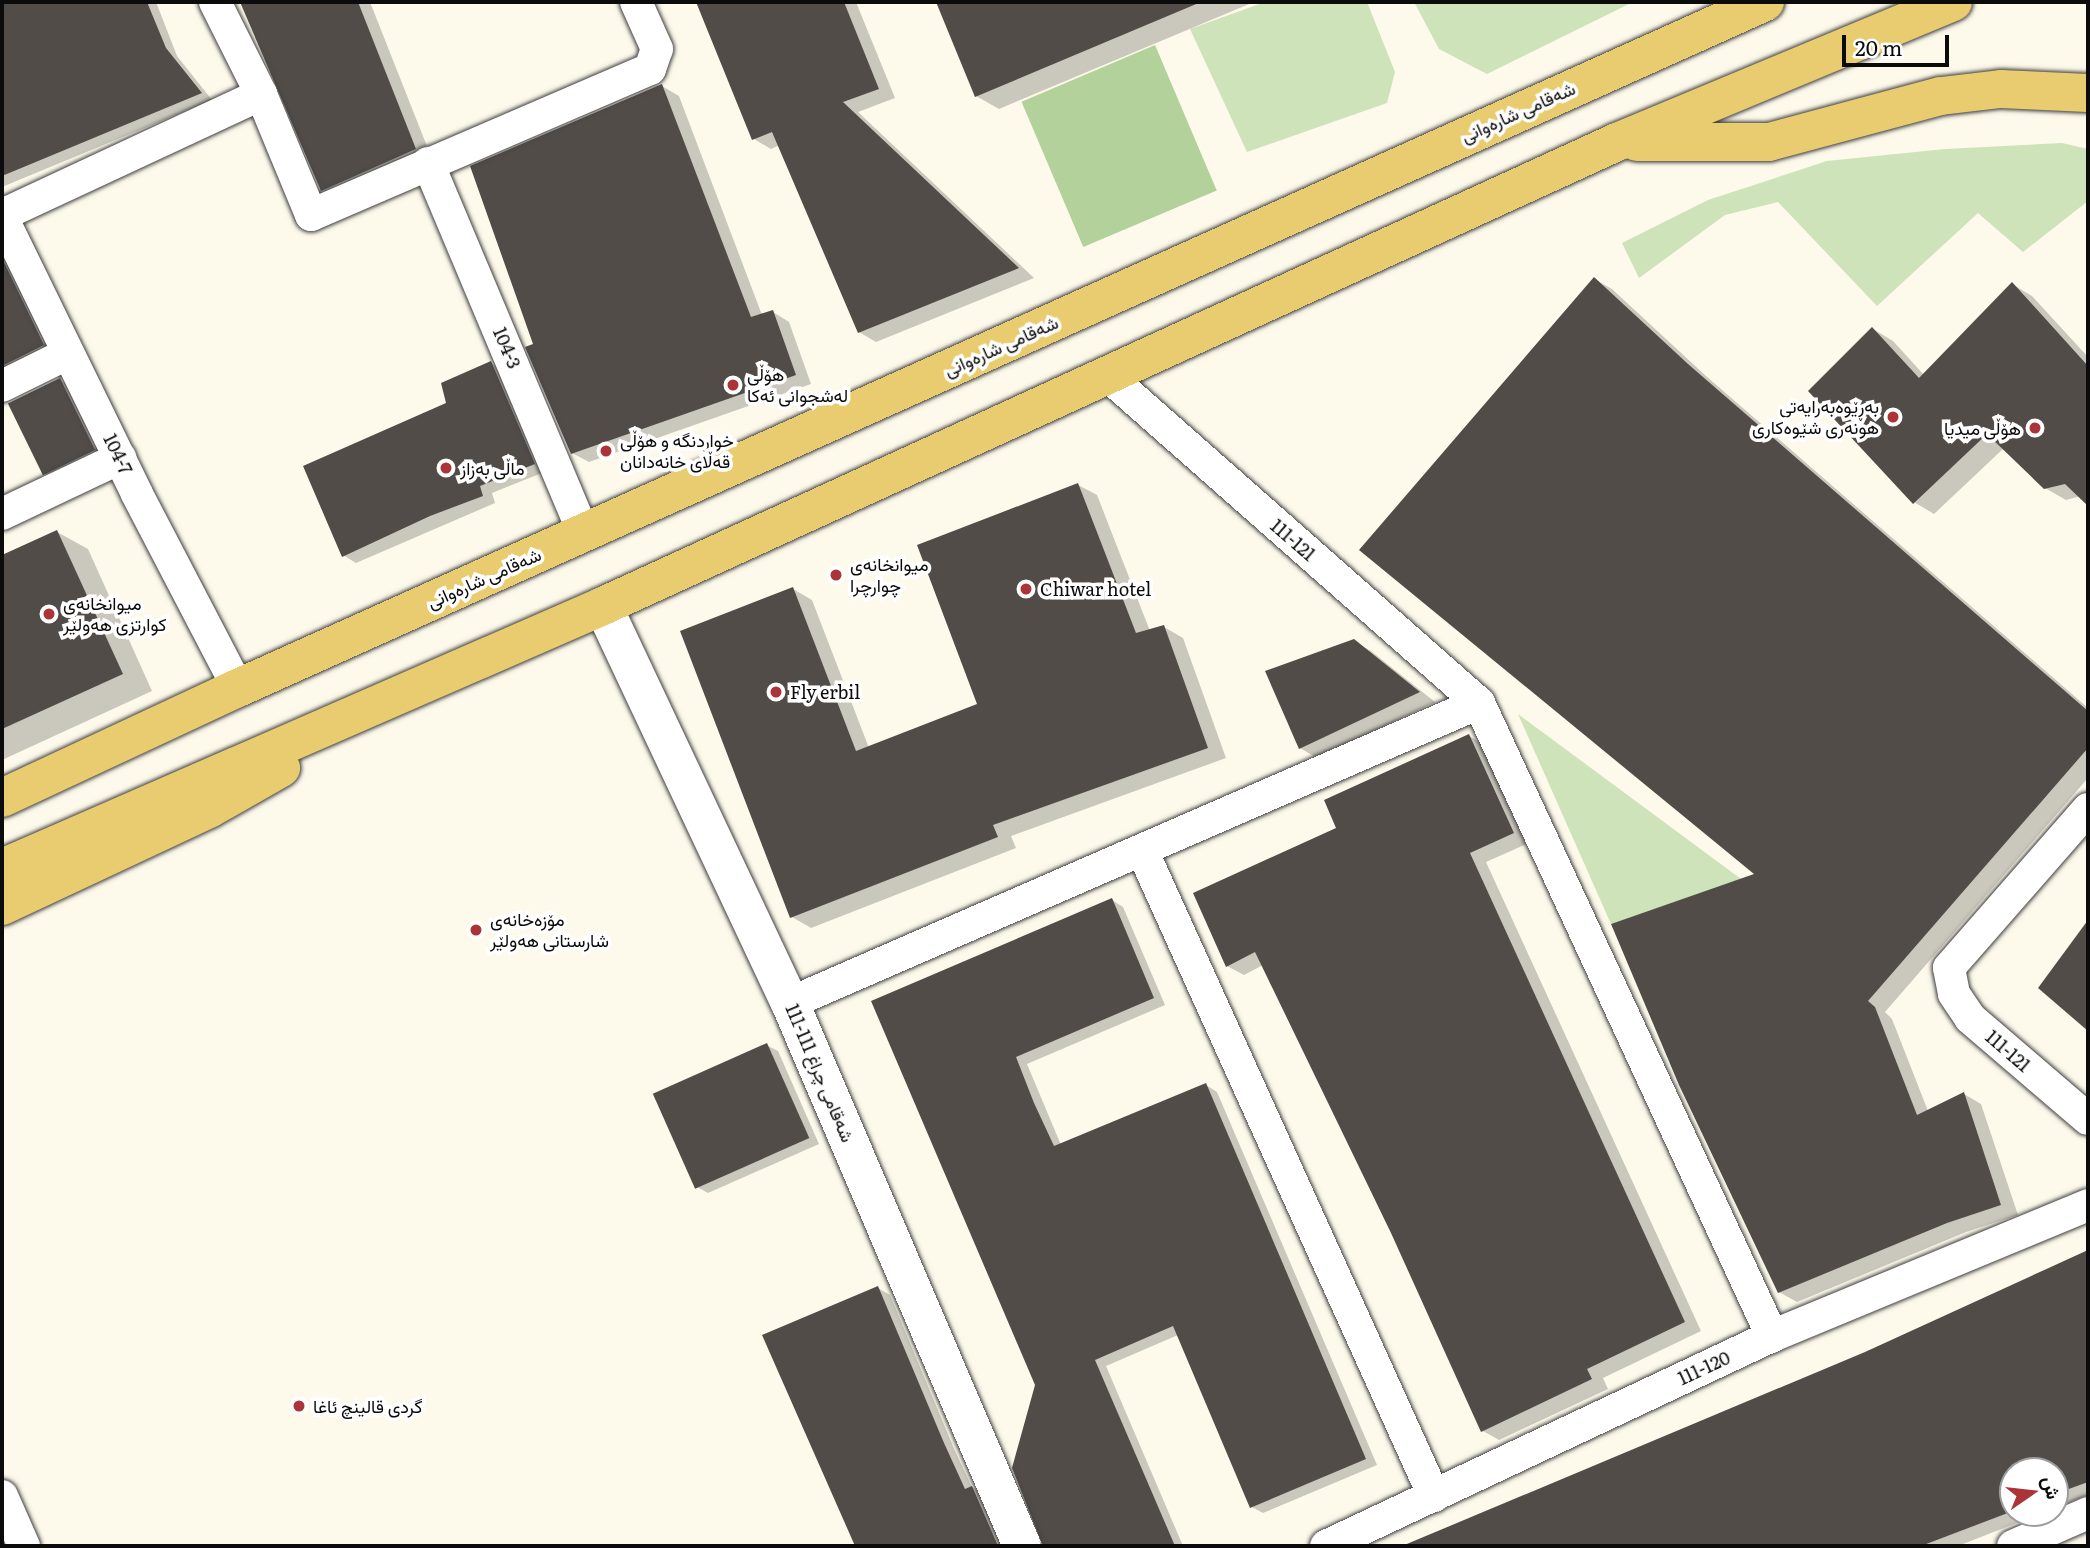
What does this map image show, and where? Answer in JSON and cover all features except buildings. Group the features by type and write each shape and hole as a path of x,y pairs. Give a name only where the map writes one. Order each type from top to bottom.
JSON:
{"main road":[{"name":"شەقامی شارەوانی","path":"2,798 238,688 584,534 1721,10 1765,2"},
{"path":"2,868 450,670 603,606 1617,142 1953,2"},
{"path":"1617,142 1769,142 1941,96 2001,89 2088,93"},
{"path":"2,906 209,809 450,670"},
{"name":"شەقامی شارەوانی","path":"2,776 129,726 238,688"}],"street":[{"path":"215,2 261,94 311,215 650,69 657,49 636,2"},
{"path":"2,216 261,94"},
{"name":"104-3","path":"428,163 584,534"},
{"name":"104-7","path":"2,216 67,354 238,688"},
{"path":"2,386 67,354"},
{"name":"111-121","path":"1108,375 1479,703"},
{"path":"2,514 120,458"},
{"name":"شەقامی چراغ 111-111","path":"603,606 790,1003 1022,1546"},
{"path":"790,1003 1479,703 1772,1336"},
{"name":"111-121","path":"2088,809 1949,968 1954,994 1970,1018 2088,1119"},
{"path":"1142,850 1434,1496"},
{"name":"111-120","path":"1326,1546 1772,1336 2088,1205"},
{"path":"2,1496 24,1546"},
{"path":"2013,1546 2088,1513"}],"green space":[{"path":"1265,2 1367,2 1395,72 1387,103 1247,152 1190,29"},
{"path":"1414,2 1633,2 1487,74 1439,49"},
{"path":"1155,45 1217,190 1083,247 1022,102"},
{"path":"2062,143 2088,149 2088,201 2023,252 1978,213 1877,306 1778,202 1725,215 1639,278 1622,243 1708,200 1827,161 1945,149"},
{"path":"1518,714 1741,879 1611,924"}],"place":[{"name":"هۆڵی لەشجوانی ئەکا","path":"733,385"},
{"name":"بەڕێوەبەرایەتی هونەری شێوەکاری","path":"1893,417"},
{"name":"هۆڵی میدیا","path":"2035,428"},
{"name":"خواردنگە و هۆڵی قەڵای خانەدانان","path":"606,451"},
{"name":"ماڵی بەزاز","path":"446,468"},
{"name":"میوانخانەی چوارچرا","path":"836,575"},
{"name":"Chiwar hotel","path":"1026,589"},
{"name":"میوانخانەی کوارتزی هەولێر","path":"49,614"},
{"name":"Fly erbil","path":"776,692"},
{"name":"مۆزەخانەی شارستانی هەولێر","path":"476,930"},
{"name":"گردی قالینچ ئاغا","path":"299,1406"}]}
